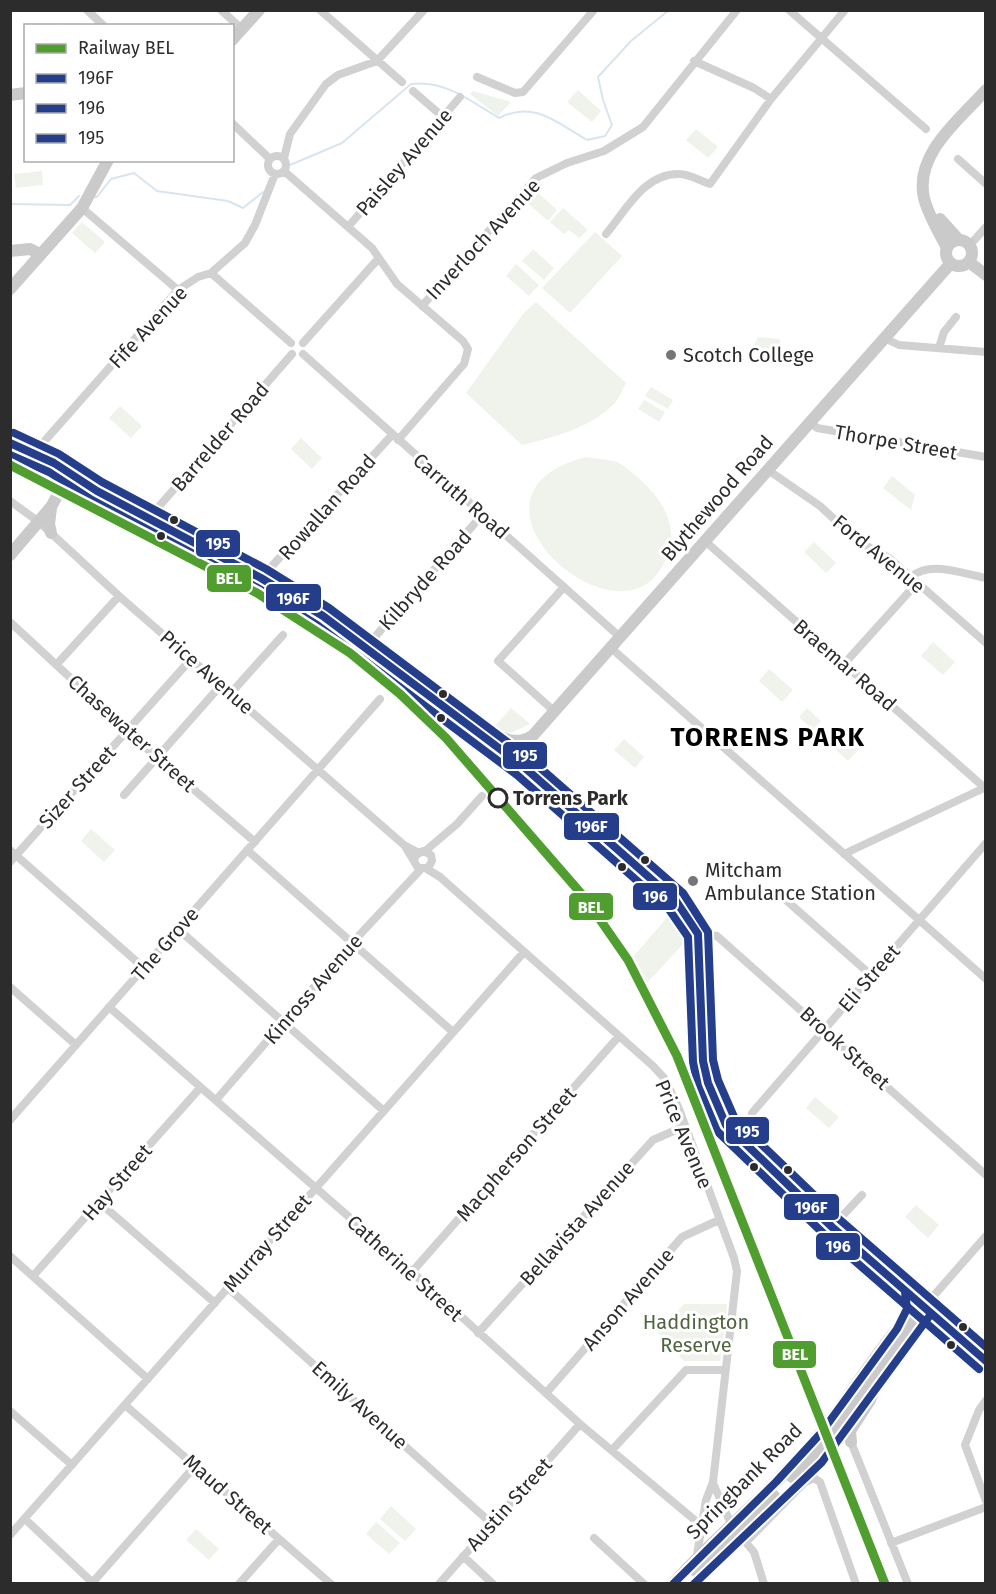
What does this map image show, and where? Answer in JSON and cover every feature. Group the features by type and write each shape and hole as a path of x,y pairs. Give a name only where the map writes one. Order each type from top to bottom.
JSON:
{"main road":[{"path":"234,38 259,10"},
{"path":"948,132 931,174 930,188 934,205 943,225 964,242 973,254 969,262 962,266 951,263 947,258 947,248 928,210 923,189 926,165 932,152 948,132 986,90"},
{"path":"10,289 86,201 107,162"},
{"path":"947,248 964,242"},
{"path":"10,250 30,249 40,254"},
{"path":"969,262 986,275"},
{"name":"Blythewood Road","path":"513,758 951,263"},
{"path":"10,443 34,453 148,519 261,578 323,615 513,758 676,901 698,934 703,1061 717,1107 735,1136 832,1227 986,1361"},
{"path":"10,451 55,471 69,474"},
{"path":"10,555 51,507 69,474"},
{"path":"51,507 49,524 51,533"},
{"path":"469,724 519,742 536,733"},
{"path":"897,1329 907,1309 905,1292"},
{"name":"Springbank Road","path":"675,1582 691,1573 733,1527 812,1451 897,1329 913,1313 923,1308"},
{"name":"Springbank Road","path":"829,1429 843,1417 923,1308"},
{"path":"851,1442 850,1431 874,1392 885,1357"},
{"path":"843,1417 858,1417"},
{"name":"Springbank Road","path":"675,1582 697,1555 733,1527"}],"street":[{"path":"87,10 102,24"},
{"path":"221,10 242,29"},
{"path":"320,10 402,82"},
{"path":"279,172 287,165 284,158 290,134 326,84 338,75 377,61 424,10"},
{"path":"477,77 515,93 523,92 594,10"},
{"path":"737,10 694,61 754,88 771,99"},
{"path":"789,10 926,129"},
{"path":"606,234 633,197 658,181 681,174 710,184 771,99 845,10"},
{"name":"Inverloch Avenue","path":"422,306 536,178 567,163 604,151 643,127 694,61"},
{"path":"413,91 443,117"},
{"name":"Paisley Avenue","path":"348,227 460,97"},
{"path":"234,125 270,159"},
{"path":"270,159 278,155 284,158"},
{"path":"270,159 269,169 279,172 372,248 397,284 422,306"},
{"path":"958,159 986,184"},
{"name":"Fife Avenue","path":"34,453 178,290 198,276 211,273 245,243 279,172"},
{"path":"86,201 178,290"},
{"path":"964,242 986,227"},
{"path":"211,273 291,343 292,354 303,354 303,343 378,259"},
{"name":"Rowallan Road","path":"261,578 464,364 468,355 463,341 422,306"},
{"path":"939,348 944,333 956,317"},
{"path":"884,338 899,345 986,352"},
{"path":"291,343 299,341 303,343"},
{"name":"Barrelder Road","path":"148,519 292,354"},
{"name":"Carruth Road","path":"303,354 620,637"},
{"name":"Thorpe Street","path":"810,421 817,428 986,457"},
{"name":"Ford Avenue","path":"768,470 820,506 859,542 888,557 986,644"},
{"name":"Price Avenue","path":"10,501 39,522 119,596 319,769 665,1079 685,1126 736,1271 712,1482 706,1500 697,1555"},
{"name":"Kilbryde Road","path":"366,647 483,514"},
{"name":"Braemar Road","path":"705,542 985,788"},
{"path":"844,664 914,580 920,569 931,568 986,578"},
{"path":"554,711 498,661 564,588"},
{"path":"57,664 119,596"},
{"name":"Chasewater Street","path":"10,622 157,758 255,842"},
{"path":"231,693 283,635"},
{"path":"611,648 986,979"},
{"name":"Sizer Street","path":"12,856 192,658"},
{"path":"124,795 221,685"},
{"name":"The Grove","path":"10,1120 380,699"},
{"path":"844,854 985,788"},
{"name":"Kinross Avenue","path":"216,1100 411,878 436,843 482,796"},
{"name":"Eli Street","path":"752,1113 986,843"},
{"path":"247,850 453,1032"},
{"path":"12,856 144,968"},
{"path":"779,894 871,975"},
{"path":"178,929 384,1111"},
{"name":"Brook Street","path":"698,934 717,936 986,1175"},
{"name":"Murray Street","path":"10,1535 524,952"},
{"path":"10,987 76,1045"},
{"name":"Catherine Street","path":"110,1007 547,1392 580,1424 703,1527"},
{"name":"Macpherson Street","path":"411,1272 619,1036"},
{"name":"Hay Street","path":"33,1276 200,1088"},
{"path":"10,1102 19,1110"},
{"name":"Bellavista Avenue","path":"478,1333 653,1140 685,1126"},
{"path":"832,1227 862,1195"},
{"path":"99,1202 215,1303"},
{"name":"Anson Avenue","path":"547,1392 682,1237 719,1220"},
{"path":"923,1308 986,1236"},
{"path":"10,1256 148,1379"},
{"name":"Emily Avenue","path":"228,1288 491,1523"},
{"path":"612,1450 686,1370 725,1370"},
{"path":"986,1400 978,1410 965,1445 986,1501"},
{"name":"Maud Street","path":"125,1405 331,1584"},
{"path":"10,1411 72,1465"},
{"name":"Austin Street","path":"439,1584 580,1424"},
{"path":"851,1442 908,1584"},
{"path":"25,1519 93,1583 195,1466"},
{"path":"746,1542 805,1482 814,1478 820,1482 856,1584"},
{"path":"712,1482 733,1527 754,1552 764,1584"},
{"path":"891,1543 986,1507"},
{"path":"594,1538 644,1584"},
{"path":"239,1584 279,1539"},
{"path":"463,1556 493,1584"}],"green space":[{"path":"578,90 601,111 592,122 567,102"},
{"path":"473,91 511,102 498,116 470,94"},
{"path":"696,129 718,147 708,158 686,140"},
{"path":"42,171 43,185 16,188 14,174"},
{"path":"535,190 557,210 548,221 525,201"},
{"path":"563,208 588,230 579,238 569,230 564,234 550,222"},
{"path":"82,222 105,242 95,253 72,233"},
{"path":"595,232 622,256 570,313 542,288"},
{"path":"533,249 554,268 544,280 522,261"},
{"path":"516,264 539,285 529,296 506,276"},
{"path":"536,302 626,383 614,404 594,419 559,435 522,445 466,393 523,314"},
{"path":"758,337 780,339 780,356 775,357 754,345"},
{"path":"651,387 673,400 668,409 645,396"},
{"path":"644,400 665,412 659,422 638,409"},
{"path":"120,406 142,426 131,438 109,418"},
{"path":"301,438 322,458 312,469 291,449"},
{"path":"586,457 620,463 647,486 657,498 669,522 670,547 665,561 657,574 634,590 605,589 575,576 550,554 533,528 530,500 546,475"},
{"path":"892,476 915,495 911,510 883,488"},
{"path":"814,542 836,563 826,573 804,552"},
{"path":"933,642 955,662 943,675 921,656"},
{"path":"769,669 793,690 782,702 759,681"},
{"path":"511,708 530,724 511,733 493,728"},
{"path":"807,708 821,721 813,730 799,717"},
{"path":"835,726 859,749 848,761 824,739"},
{"path":"624,739 644,757 635,768 614,750"},
{"path":"91,829 115,850 104,862 81,841"},
{"path":"671,913 687,940 646,984 632,958"},
{"path":"815,1097 839,1117 829,1128 806,1108"},
{"path":"916,1205 939,1225 928,1238 905,1217"},
{"name":"Haddington Reserve","path":"684,1304 727,1304 720,1361 684,1361 658,1333"},
{"path":"391,1506 416,1529 405,1541 380,1519"},
{"path":"376,1522 400,1543 389,1554 366,1534"},
{"path":"196,1529 219,1549 209,1560 186,1540"}],"waterway":[{"path":"290,165 342,143 411,84 435,85 447,89 499,118 523,111 545,116 587,140 605,136 612,125 598,77 631,41 669,10"},
{"path":"94,197 97,197 111,179 134,173 157,191 228,201 243,208 263,192"},
{"path":"10,204 70,205 79,196"}],"rail line":[{"name":"BEL","path":"10,465 257,593 350,653 400,694 446,738 585,898 628,960 677,1056 885,1584"}],"transit line":[{"name":"195","path":"14,433 59,454 102,482 266,569 329,608 530,759 683,893 708,932 713,1060 718,1080 735,1119 839,1219 986,1347"},
{"name":"196F","path":"10,443 54,463 97,491 261,578 323,616 524,767 676,901 698,934 703,1061 708,1083 726,1125 832,1227 986,1361"},
{"name":"196","path":"10,455 49,472 92,500 256,587 317,625 517,775 668,908 688,937 693,1062 698,1086 717,1131 825,1235 979,1369"},
{"name":"196F","path":"673,1584 776,1482 821,1433 897,1329 907,1309 905,1292"},
{"name":"196","path":"694,1584 822,1462 931,1314"}],"place":[{"name":"Scotch College","path":"671,355"},
{"name":"Torrens Park","path":"498,798"},
{"name":"Mitcham Ambulance Station","path":"693,881"}],"district":[{"name":"TORRENS PARK","path":"768,737"}]}
